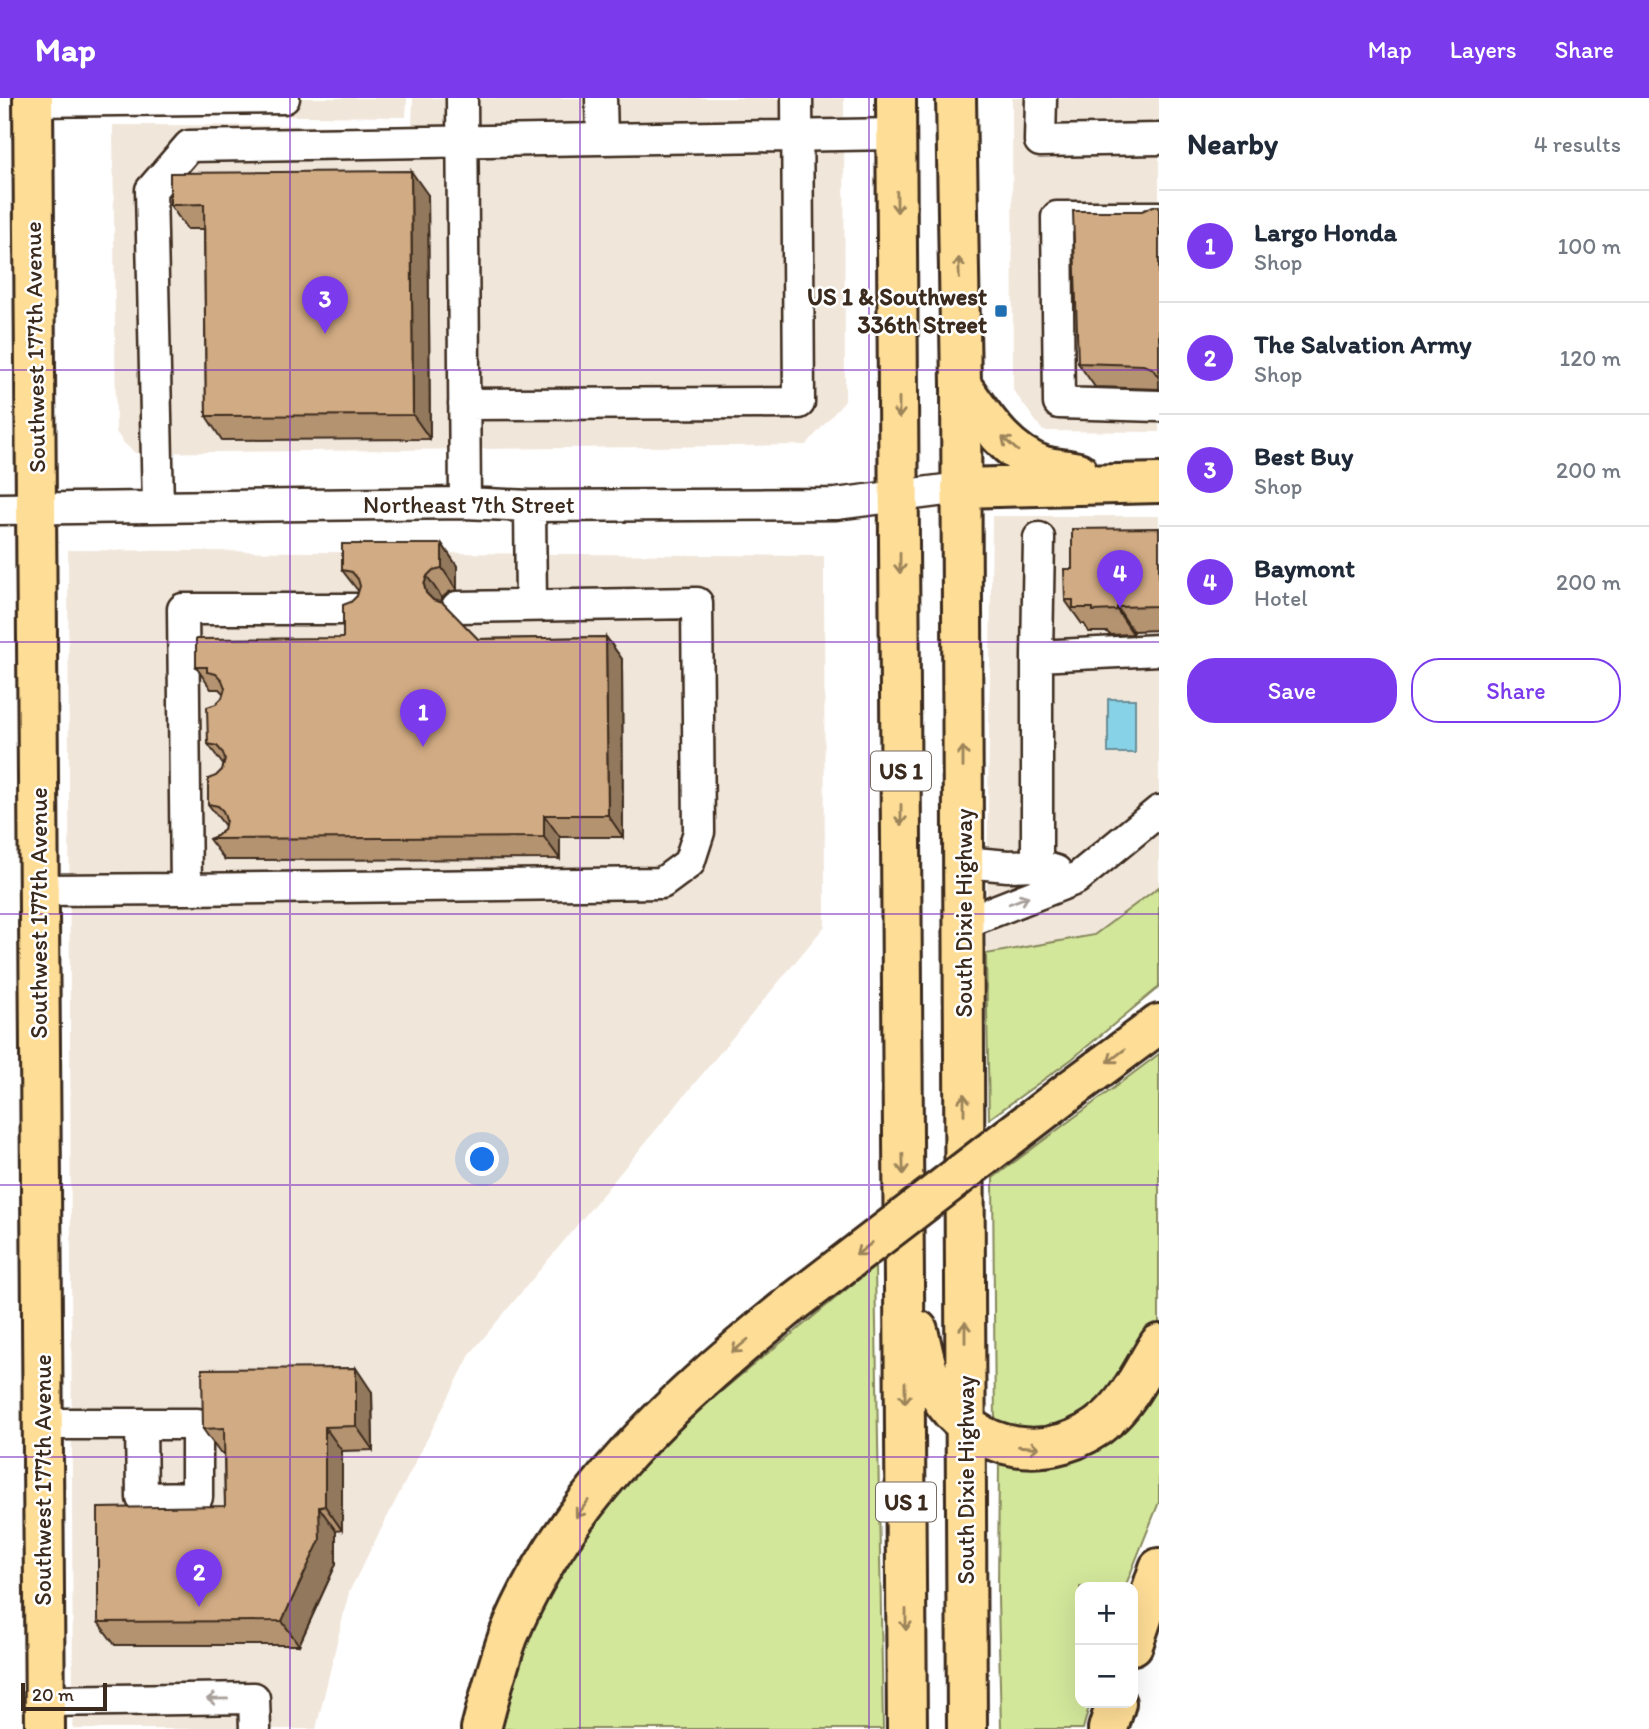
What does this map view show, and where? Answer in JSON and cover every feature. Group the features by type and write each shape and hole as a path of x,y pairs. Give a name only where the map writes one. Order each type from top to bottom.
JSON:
{"main road":[{"name":"South Dixie Highway","path":"956,98 961,385 967,1729"},
{"name":"Southwest 177th Avenue","path":"33,100 44,1715"},
{"name":"US 1","path":"896,116 907,1729"},
{"path":"961,385 996,432 1020,453 1043,465 1069,469 1118,483"},
{"path":"961,488 1159,483"},
{"path":"481,1729 497,1669 522,1607 558,1544 589,1499 644,1435 723,1360 793,1303 1159,1024"},
{"path":"904,1276 928,1372 937,1392 965,1424 983,1435 1020,1447 1059,1446 1077,1440 1109,1418 1122,1403 1159,1344"},
{"path":"1138,1630 1159,1568"},
{"path":"1108,1729 1114,1708"}],"street":[{"path":"33,100 284,98"},
{"path":"462,98 465,503"},
{"path":"601,98 602,138"},
{"path":"464,404 799,403 797,98"},
{"path":"1041,98 1040,141 1159,139"},
{"path":"158,506 151,190 190,146 798,136 896,116"},
{"path":"1159,217 1057,217 1059,404 1159,406"},
{"name":"Northeast 7th Street","path":"0,509 465,503 530,506 836,504 961,488"},
{"path":"530,506 531,605"},
{"path":"1037,865 1039,538"},
{"path":"40,890 662,883 689,863 699,832 697,603 457,607"},
{"path":"186,889 199,844 197,710 183,609 358,609"},
{"path":"1037,656 1159,650"},
{"path":"964,923 1076,878 1159,811"},
{"path":"964,862 1008,866 1037,865 1076,878"},
{"path":"42,1424 141,1424"},
{"path":"44,1715 254,1698 255,1729"}],"shaded area":[{"path":"73,98 407,98 406,117 78,114"},
{"path":"413,98 844,98 845,401 806,445 135,453 116,432 113,125 412,126"},
{"path":"1012,98 1159,98 1159,432 1043,431 1013,390"},
{"path":"992,516 1159,516 1159,887 1094,935 986,954"},
{"path":"68,550 824,556 825,926 471,1353 349,1592 316,1729 73,1729"}],"green space":[{"path":"1159,887 1159,987 1072,1059 989,1119 986,954 1094,935"},
{"path":"1159,1054 1159,1326 1114,1393 1056,1431 995,1428 993,1178"},
{"path":"875,1267 883,1729 497,1729 540,1611 571,1556 597,1518 658,1449 692,1417"},
{"path":"1159,1379 1159,1502 1127,1582 1075,1582 1075,1708 1089,1708 1083,1729 1001,1729 999,1458 1064,1455 1095,1450 1116,1436 1139,1409"}],"water":[{"path":"1108,699 1135,699 1135,753 1108,753"}],"building":[{"path":"411,171 413,415 206,416 204,204 170,205 170,173"},
{"path":"1159,206 1159,378 1152,368 1143,365 1078,363 1073,211 1142,211"},
{"path":"1159,528 1159,606 1117,607 1117,610 1093,611 1093,608 1073,608 1073,600 1065,600 1064,569 1072,569 1072,529"},
{"path":"342,544 442,544 442,568 433,570 427,576 424,585 426,593 433,600 443,603 478,639 606,637 608,815 544,815 544,837 209,839 224,830 226,820 218,806 208,804 208,779 222,770 225,760 217,746 208,744 207,707 222,698 225,688 216,674 207,672 207,667 196,667 196,639 343,638 343,605 357,596 360,586 352,572 342,570"},
{"path":"356,1368 356,1426 325,1427 325,1506 319,1507 320,1540 282,1621 98,1622 98,1508 225,1506 224,1428 203,1429 202,1369"}],"place":[{"name":"US 1 & Southwest 336th Street","path":"1001,311"},
{"name":"Best Buy","path":"325,334"},
{"name":"Baymont","path":"1120,608"},
{"name":"Largo Honda","path":"423,747"},
{"name":"The Salvation Army","path":"199,1607"}]}
